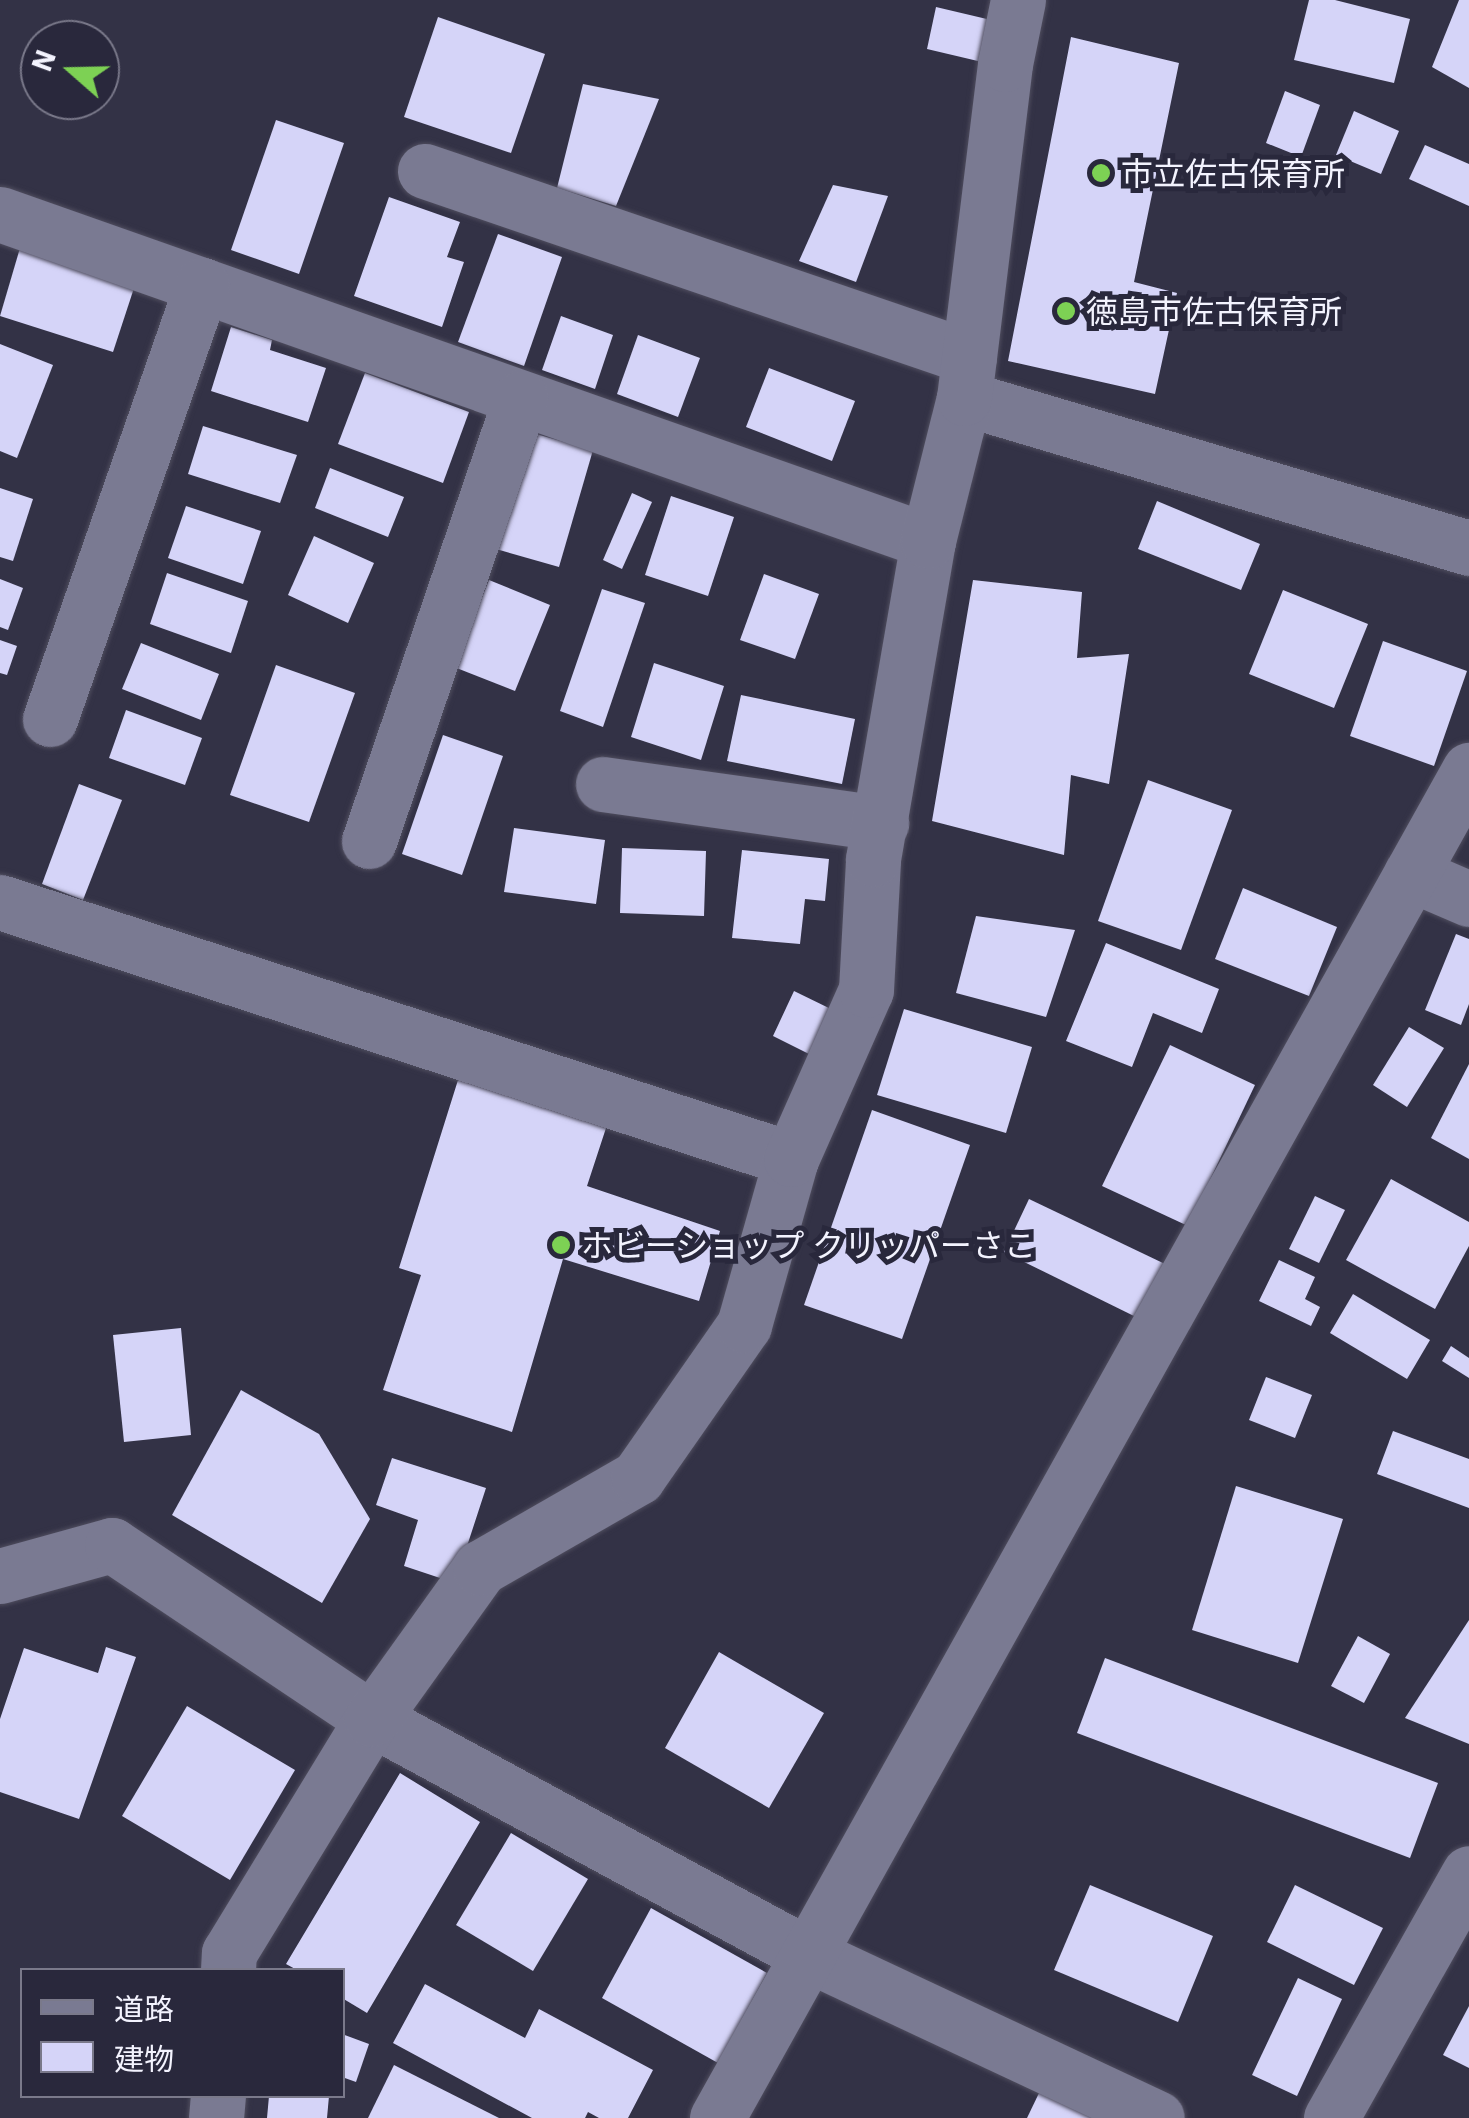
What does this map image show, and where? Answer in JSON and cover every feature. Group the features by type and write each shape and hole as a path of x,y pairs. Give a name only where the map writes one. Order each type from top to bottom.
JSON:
{"street":[{"path":"228,1968 229,1954 372,1719 480,1568 638,1477 744,1324 792,1159 866,990 873,859 928,541 966,377 1005,64 1018,0"},
{"path":"425,171 966,377 1469,548"},
{"path":"0,214 928,541"},
{"path":"50,719 202,285"},
{"path":"369,841 520,398"},
{"path":"717,2118 1469,770"},
{"path":"603,784 881,823"},
{"path":"1411,874 1469,899"},
{"path":"0,902 792,1159"},
{"path":"0,1576 112,1545 372,1719 809,1955 1157,2118"},
{"path":"1332,2118 1469,1873"}],"building":[{"path":"1309,0 1335,0 1410,19 1394,83 1294,60"},
{"path":"1459,0 1469,0 1469,88 1432,67"},
{"path":"936,7 991,20 982,62 927,49"},
{"path":"438,17 545,54 511,153 404,117"},
{"name":"市立佐古保育所","path":"1071,37 1179,63 1134,282 1177,293 1155,394 1008,361"},
{"path":"583,84 659,99 616,206 557,188"},
{"path":"1285,91 1320,105 1301,157 1266,143"},
{"path":"1354,111 1399,131 1381,174 1336,155"},
{"path":"276,120 344,143 299,274 231,250"},
{"path":"1425,145 1469,164 1469,206 1409,179"},
{"path":"833,185 888,196 856,282 799,261"},
{"path":"389,197 460,222 447,257 464,262 442,327 354,296"},
{"path":"498,234 562,257 524,366 458,342"},
{"path":"20,248 135,285 113,352 0,316"},
{"path":"561,316 613,335 595,389 542,370"},
{"path":"231,327 272,340 270,350 326,368 308,422 211,391"},
{"path":"638,335 700,358 678,417 617,394"},
{"path":"0,344 53,365 17,458 0,451"},
{"path":"769,368 855,401 832,461 746,427"},
{"path":"365,373 469,412 443,483 338,444"},
{"path":"203,426 297,455 280,503 188,474"},
{"path":"529,432 593,450 559,567 496,549"},
{"path":"330,468 404,497 388,537 315,508"},
{"path":"0,488 33,499 13,561 0,557"},
{"path":"632,493 652,502 622,569 603,560"},
{"path":"671,496 734,517 708,596 645,575"},
{"path":"1157,501 1260,544 1241,590 1138,549"},
{"path":"186,506 261,531 243,584 168,558"},
{"path":"314,536 374,563 348,623 288,595"},
{"path":"167,573 248,601 231,653 150,624"},
{"path":"764,574 819,594 795,659 740,640"},
{"path":"0,579 23,588 8,630 0,627"},
{"path":"489,580 550,605 515,691 454,667"},
{"path":"973,580 1082,592 1077,658 1129,654 1109,784 1071,775 1064,855 932,821"},
{"path":"602,589 645,603 603,727 560,711"},
{"path":"1283,590 1368,624 1334,708 1249,674"},
{"path":"0,640 17,646 7,675 0,673"},
{"path":"1383,641 1467,671 1434,766 1350,736"},
{"path":"141,643 219,674 201,720 122,689"},
{"path":"654,663 724,686 701,760 631,737"},
{"path":"276,665 355,693 309,822 230,795"},
{"path":"741,695 855,719 842,784 727,761"},
{"path":"126,710 202,738 185,785 109,758"},
{"path":"443,735 503,756 462,875 402,854"},
{"path":"1148,780 1232,810 1181,950 1098,921"},
{"path":"79,784 122,800 83,900 42,884"},
{"path":"514,828 605,840 596,904 504,892"},
{"path":"622,848 706,851 704,916 620,913"},
{"path":"742,850 829,859 825,901 805,899 800,944 732,938"},
{"path":"1243,888 1337,927 1309,996 1215,959"},
{"path":"976,916 1075,930 1046,1017 956,993"},
{"path":"1456,934 1469,939 1469,1004 1461,1025 1425,1010"},
{"path":"1106,943 1219,989 1202,1033 1153,1013 1132,1067 1066,1041"},
{"path":"794,991 835,1011 813,1056 773,1036"},
{"path":"904,1009 1032,1047 1006,1133 877,1095"},
{"path":"1409,1027 1444,1048 1407,1107 1373,1085"},
{"path":"1170,1045 1255,1085 1188,1226 1102,1186"},
{"path":"1469,1064 1469,1159 1431,1138"},
{"name":"ホビーショップ クリッパーさこ","path":"458,1080 607,1125 587,1186 720,1231 699,1301 563,1259 512,1432 383,1390 421,1275 399,1268"},
{"path":"872,1110 970,1145 902,1339 804,1305"},
{"path":"1391,1179 1469,1222 1469,1246 1435,1309 1346,1260"},
{"path":"1315,1196 1345,1210 1319,1263 1289,1249"},
{"path":"1029,1199 1165,1264 1138,1318 1004,1252"},
{"path":"1279,1260 1315,1277 1305,1299 1320,1307 1311,1326 1259,1301"},
{"path":"1353,1294 1430,1340 1407,1379 1330,1333"},
{"path":"181,1328 191,1435 124,1442 113,1335"},
{"path":"1451,1346 1469,1358 1469,1378 1442,1361"},
{"path":"1266,1377 1312,1395 1295,1438 1249,1420"},
{"path":"241,1390 319,1434 370,1519 322,1603 172,1515"},
{"path":"1393,1431 1469,1459 1469,1508 1377,1474"},
{"path":"392,1458 486,1488 455,1583 404,1566 418,1520 376,1505"},
{"path":"1236,1486 1343,1519 1298,1663 1192,1630"},
{"path":"1469,1620 1469,1744 1405,1718"},
{"path":"1358,1636 1390,1654 1364,1703 1331,1686"},
{"path":"106,1647 136,1657 79,1819 0,1792 0,1719 24,1648 98,1673"},
{"path":"719,1652 824,1713 769,1808 665,1748"},
{"path":"1105,1658 1438,1783 1410,1858 1077,1733"},
{"path":"187,1706 295,1770 230,1880 122,1816"},
{"path":"400,1773 480,1822 367,2013 345,2000 345,1968 293,1968 286,1964"},
{"path":"511,1833 588,1879 533,1971 456,1925"},
{"path":"1090,1885 1213,1936 1178,2022 1054,1970"},
{"path":"1295,1885 1383,1928 1354,1985 1267,1942"},
{"path":"651,1908 767,1973 718,2063 602,1998"},
{"path":"1298,1978 1342,1999 1297,2096 1252,2075"},
{"path":"425,1984 525,2038 539,2009 653,2070 628,2118 599,2118 588,2112 585,2118 532,2118 393,2043"},
{"path":"1469,2006 1469,2068 1443,2055"},
{"path":"345,2035 369,2044 356,2082 345,2078"},
{"path":"394,2065 499,2118 368,2118"},
{"path":"1040,2091 1095,2118 1027,2118"},
{"path":"269,2098 329,2098 327,2118 267,2118"}],"place":[{"name":"市立佐古保育所","path":"1101,173"},
{"name":"徳島市佐古保育所","path":"1066,311"},
{"name":"ホビーショップ クリッパーさこ","path":"561,1245"}]}
